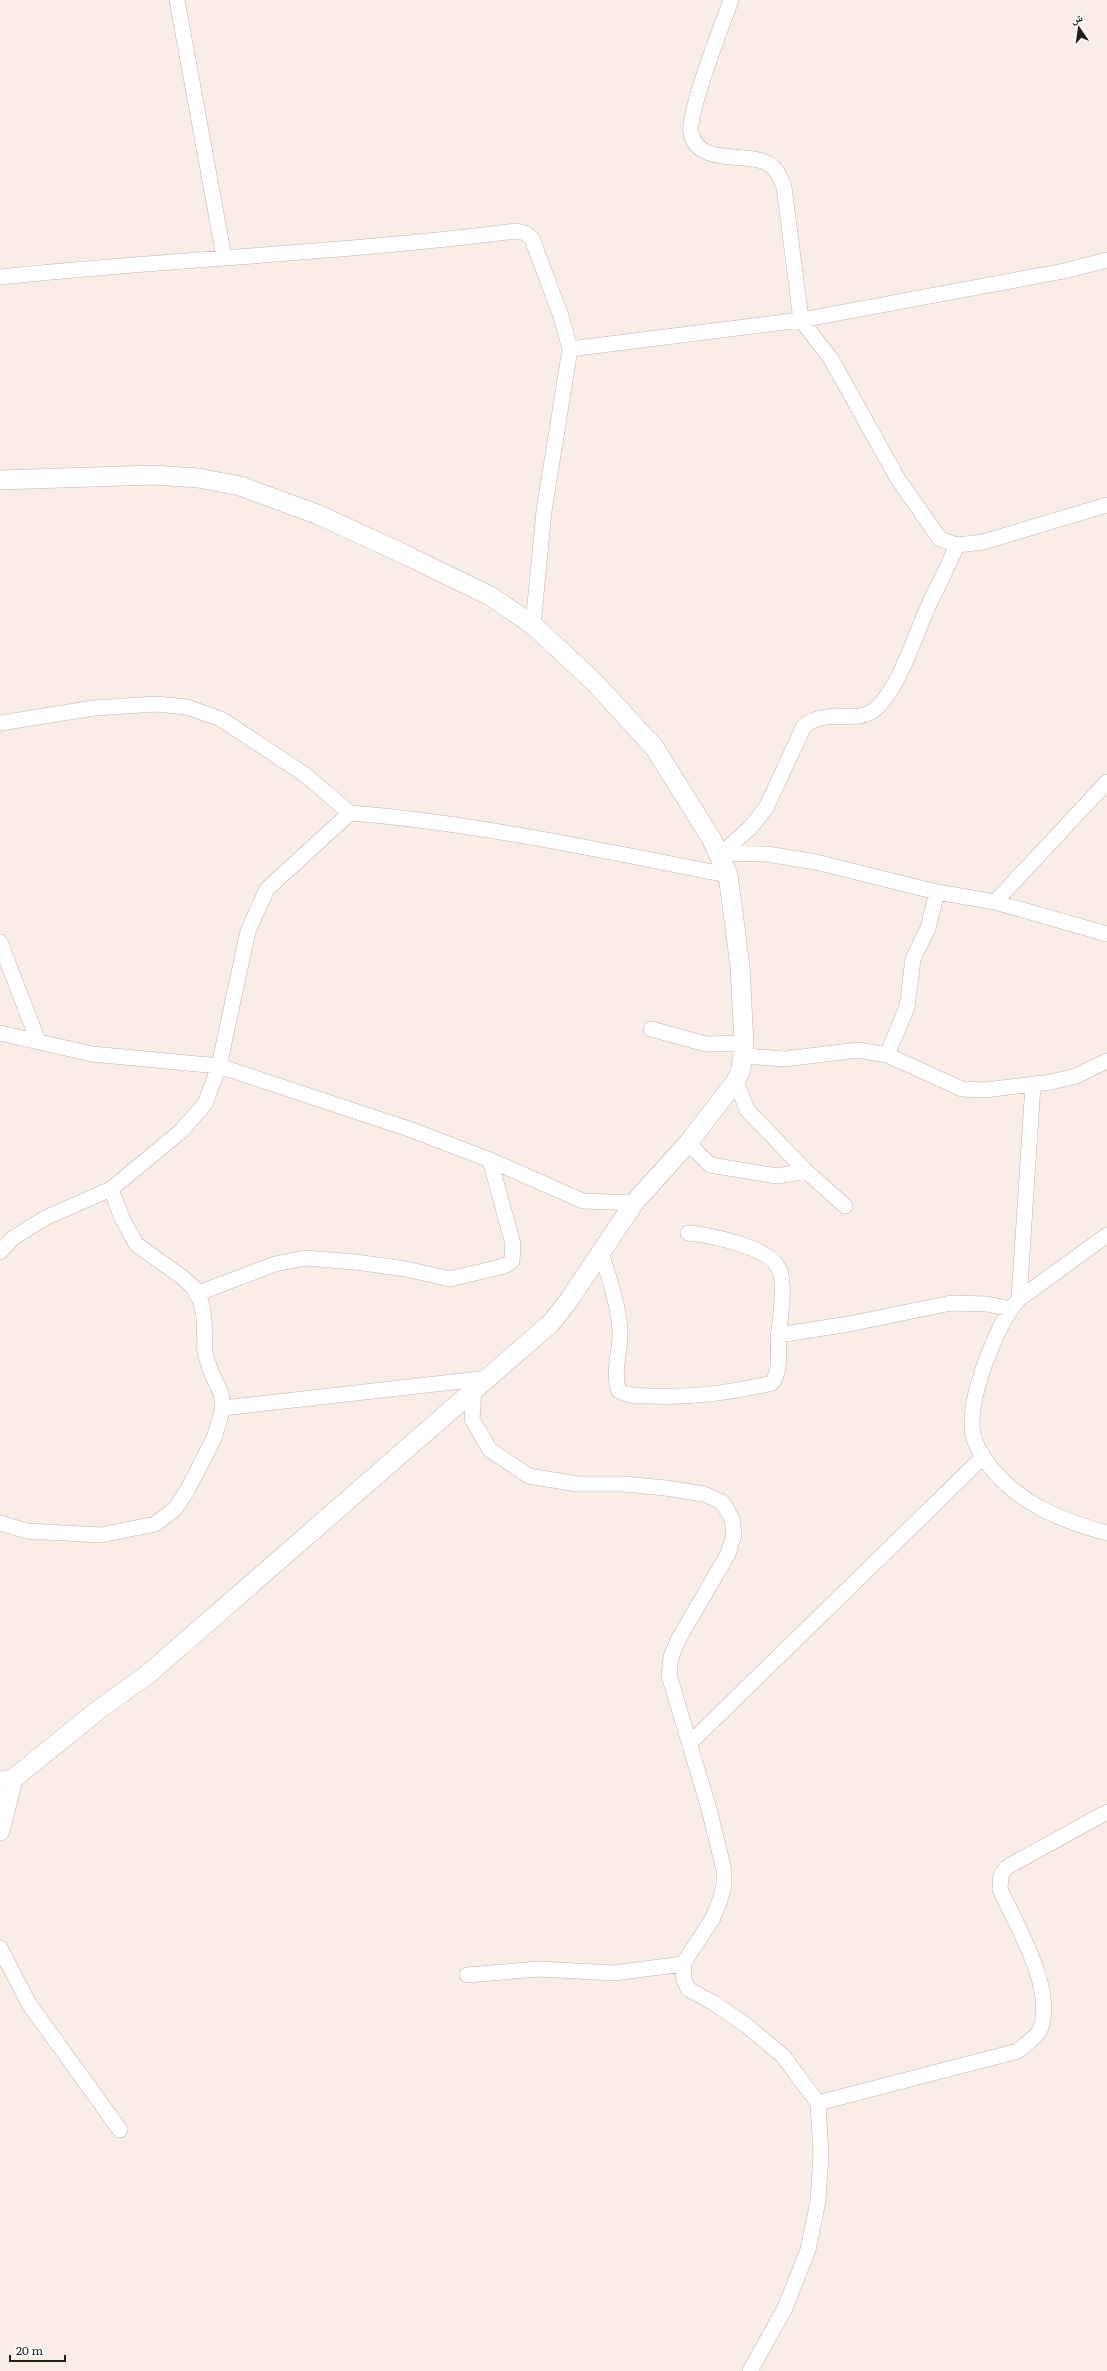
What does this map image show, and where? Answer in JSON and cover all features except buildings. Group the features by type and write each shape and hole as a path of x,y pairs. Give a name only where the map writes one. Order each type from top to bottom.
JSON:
{"street":[{"path":"177,0 224,258"},
{"path":"731,0 692,112 691,133 698,145 716,155 765,162 780,175 784,186 801,320 831,359 898,479 940,539 957,545 983,542 1011,535 1107,505"},
{"path":"0,277 402,245 516,231 525,233 532,239 541,259 570,349 544,511 533,624"},
{"path":"570,349 801,320 1064,271 1107,260"},
{"path":"0,480 153,475 198,478 240,486 319,515 408,556 490,596 533,624 595,683 654,747 716,845 728,875 740,966 743,1049 741,1069 736,1081 688,1143 634,1203 569,1300 551,1323 147,1675 7,1780 0,1831"},
{"path":"716,845 750,828 766,808 804,726 812,719 829,715 866,714 885,699 944,578 957,545"},
{"path":"0,723 94,708 156,704 187,707 221,719 304,774 350,813 465,826 728,875"},
{"path":"995,902 1107,782"},
{"path":"0,1252 13,1238 45,1218 111,1189 180,1132 205,1104 219,1066 241,972 248,931 267,889 350,813"},
{"path":"716,845 816,862 937,892 995,902 1107,934"},
{"path":"887,1055 907,1007 913,959 928,928 937,892"},
{"path":"0,942 38,1041"},
{"path":"651,1029 706,1044 743,1049 785,1059 858,1050 887,1055 962,1089 985,1090 1033,1085 1076,1076 1107,1061"},
{"path":"0,1033 92,1054 219,1066 355,1110 490,1160 583,1201 634,1203"},
{"path":"736,1081 748,1110 806,1171 845,1206"},
{"path":"1015,1304 1033,1085"},
{"path":"688,1143 710,1165 777,1176 806,1171"},
{"path":"196,1294 275,1264 305,1258 385,1266 450,1279 504,1266 512,1261 513,1244 490,1160"},
{"path":"0,1523 27,1531 101,1535 155,1524 175,1509 188,1489 214,1438 223,1408 221,1393 210,1372 205,1353 204,1317 196,1294 182,1277 136,1244 122,1218 111,1189"},
{"path":"601,1252 616,1299 620,1331 615,1381 619,1391 624,1394 679,1398 726,1394 772,1383 776,1377 778,1367 781,1283 779,1269 772,1260 744,1246 688,1233"},
{"path":"1107,1235 1015,1304 994,1341 972,1409 973,1435 983,1458 1007,1486 1047,1512 1072,1523 1107,1533"},
{"path":"778,1335 850,1324 952,1303 1015,1304"},
{"path":"223,1408 489,1378"},
{"path":"474,1389 472,1419 490,1450 529,1476 577,1484 624,1484 674,1489 704,1494 722,1502 732,1519 734,1535 728,1554 678,1640 671,1657 669,1675 724,1870 724,1885 713,1918 683,1964 684,1980 688,1989 714,2003 747,2026 783,2056 818,2103 821,2155 818,2201 808,2250 785,2308 750,2371"},
{"path":"689,1744 983,1458"},
{"path":"818,2103 1018,2051 1040,2031 1045,2006 1042,1984 1000,1889 1002,1875 1007,1866 1107,1812"},
{"path":"0,1948 29,2004 120,2130"},
{"path":"467,1975 539,1969 614,1973 683,1964"}]}
